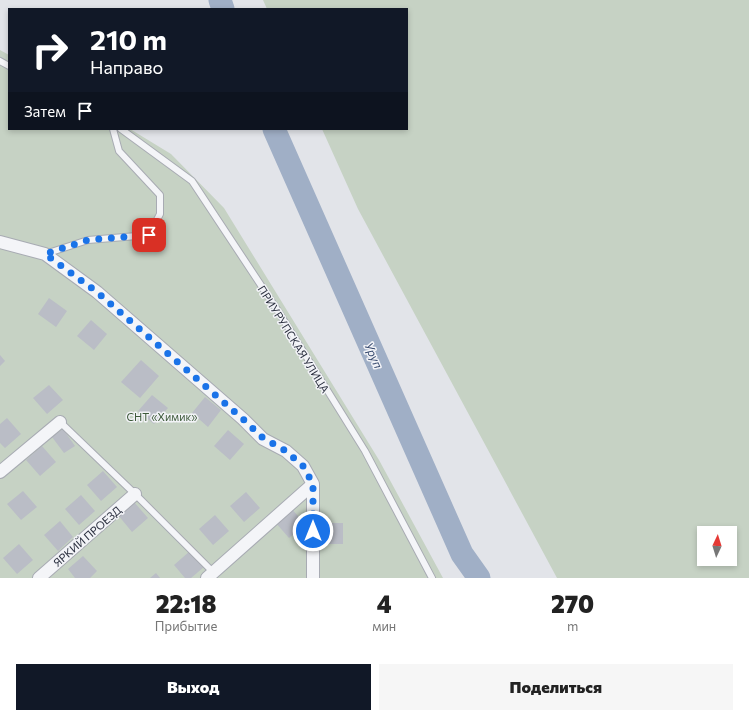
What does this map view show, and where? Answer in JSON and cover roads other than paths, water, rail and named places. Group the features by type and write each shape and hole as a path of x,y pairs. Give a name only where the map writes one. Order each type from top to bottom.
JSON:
{"street":[{"path":"0,242 45,254 97,292 263,438 286,451 303,466 313,484 313,578"},
{"path":"0,472 60,422"},
{"path":"210,575 313,484"},
{"name":"ЯРКИЙ ПРОЕЗД","path":"39,578 135,494"}],"lane":[{"path":"45,254 88,240 149,235 160,214 160,195 119,150 113,130"},
{"name":"ПРИУРУПСКАЯ УЛИЦА","path":"122,130 192,181 278,311 365,451 432,578"},
{"path":"60,422 135,494 210,575"}],"waterway":[{"name":"Уруп","path":"220,0 223,8"},
{"name":"Уруп","path":"274,130 462,554 479,578"}],"park label":[{"name":"СНТ «Химик»","path":"162,416"}]}
